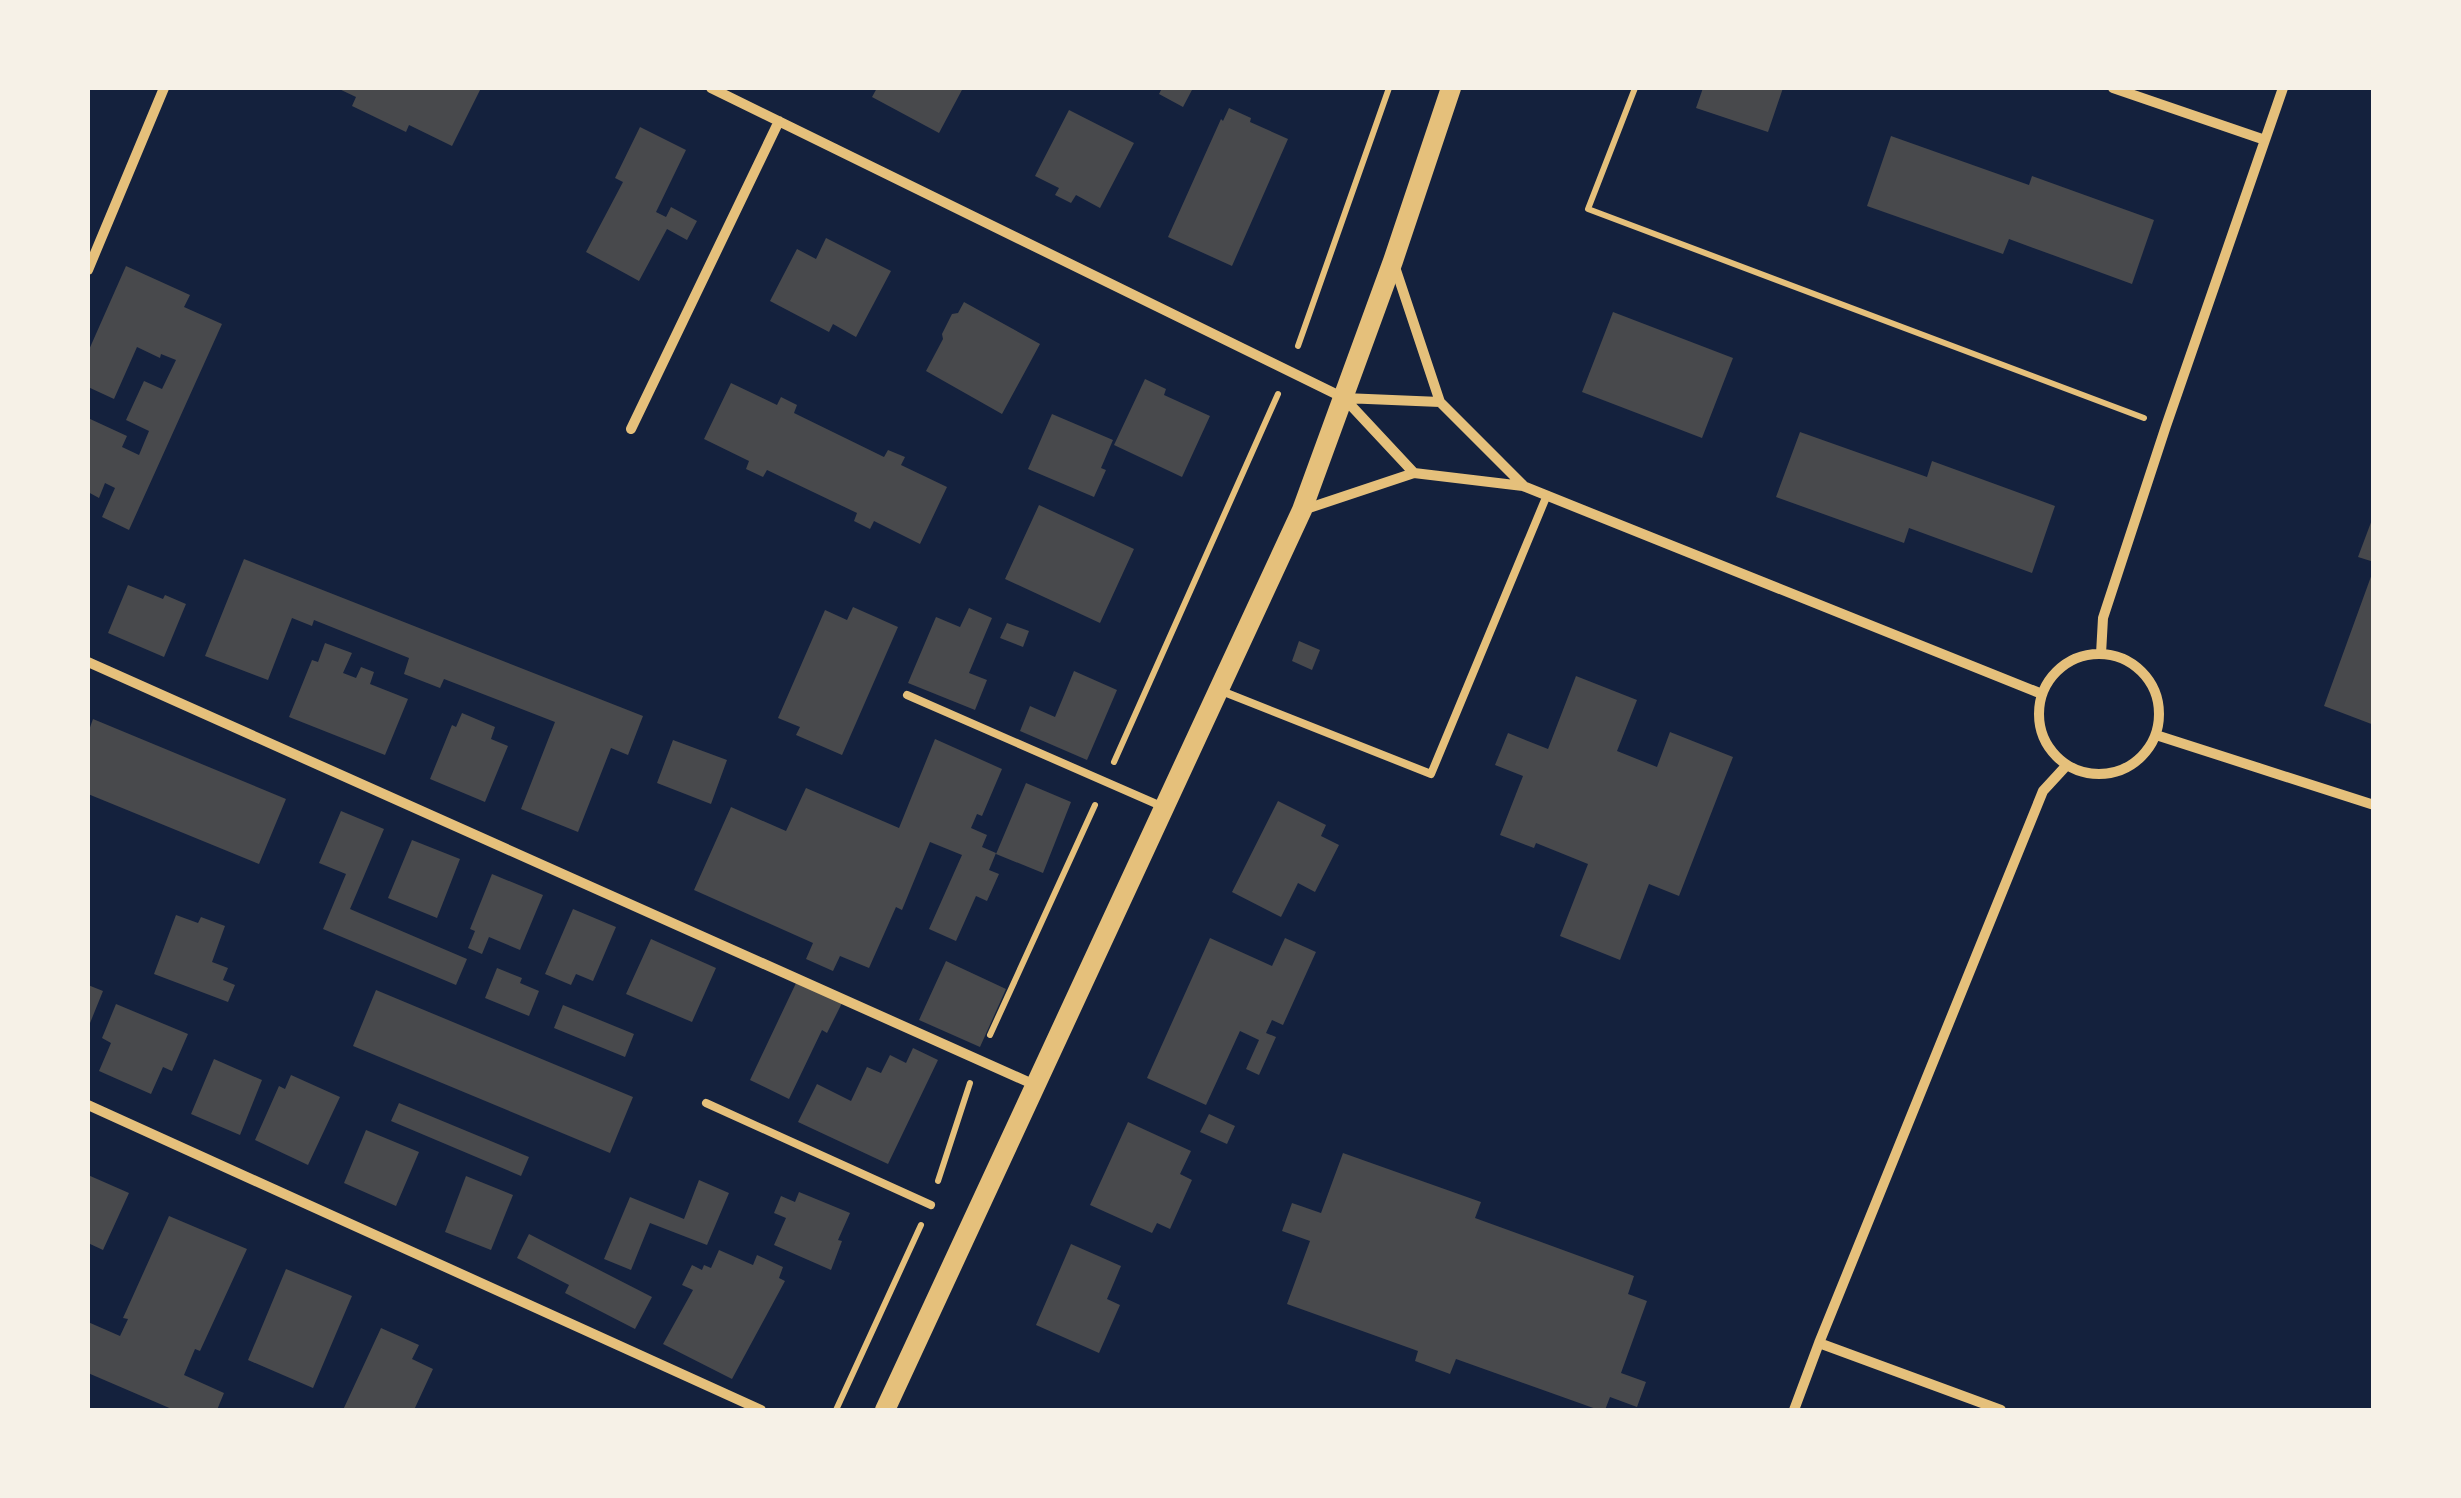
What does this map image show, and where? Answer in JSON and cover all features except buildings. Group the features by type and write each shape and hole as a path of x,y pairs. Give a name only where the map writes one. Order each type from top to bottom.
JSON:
{"main road":[{"path":"885,1410 1302,510 1452,88"}],"street":[{"path":"88,270 164,88"},
{"path":"711,88 1344,398 1414,473"},
{"path":"2112,88 2265,140"},
{"path":"2101,654 2103,618 2284,88"},
{"path":"631,430 779,121"},
{"path":"1393,261 1440,402 1524,486"},
{"path":"1344,398 1440,402"},
{"path":"1302,510 1414,473 1524,486 2042,694"},
{"path":"2101,654 2136,666 2157,697 2159,716 2148,751 2118,772 2100,775 2066,766 2051,752 2041,734 2038,714 2042,694 2065,664 2082,656 2101,654"},
{"path":"88,662 1036,1085"},
{"path":"2156,735 2374,806"},
{"path":"1794,1410 2043,791 2066,766"},
{"path":"88,1105 761,1410"},
{"path":"1820,1343 2001,1410"}],"lane":[{"path":"1219,690 1430,774 1547,494"},
{"path":"908,695 1165,808"},
{"path":"706,1103 931,1205"}],"path":[{"path":"836,1410 931,1205 978,1060 1289,372 1389,88"},
{"path":"1634,88 1588,209 2166,426"}]}
